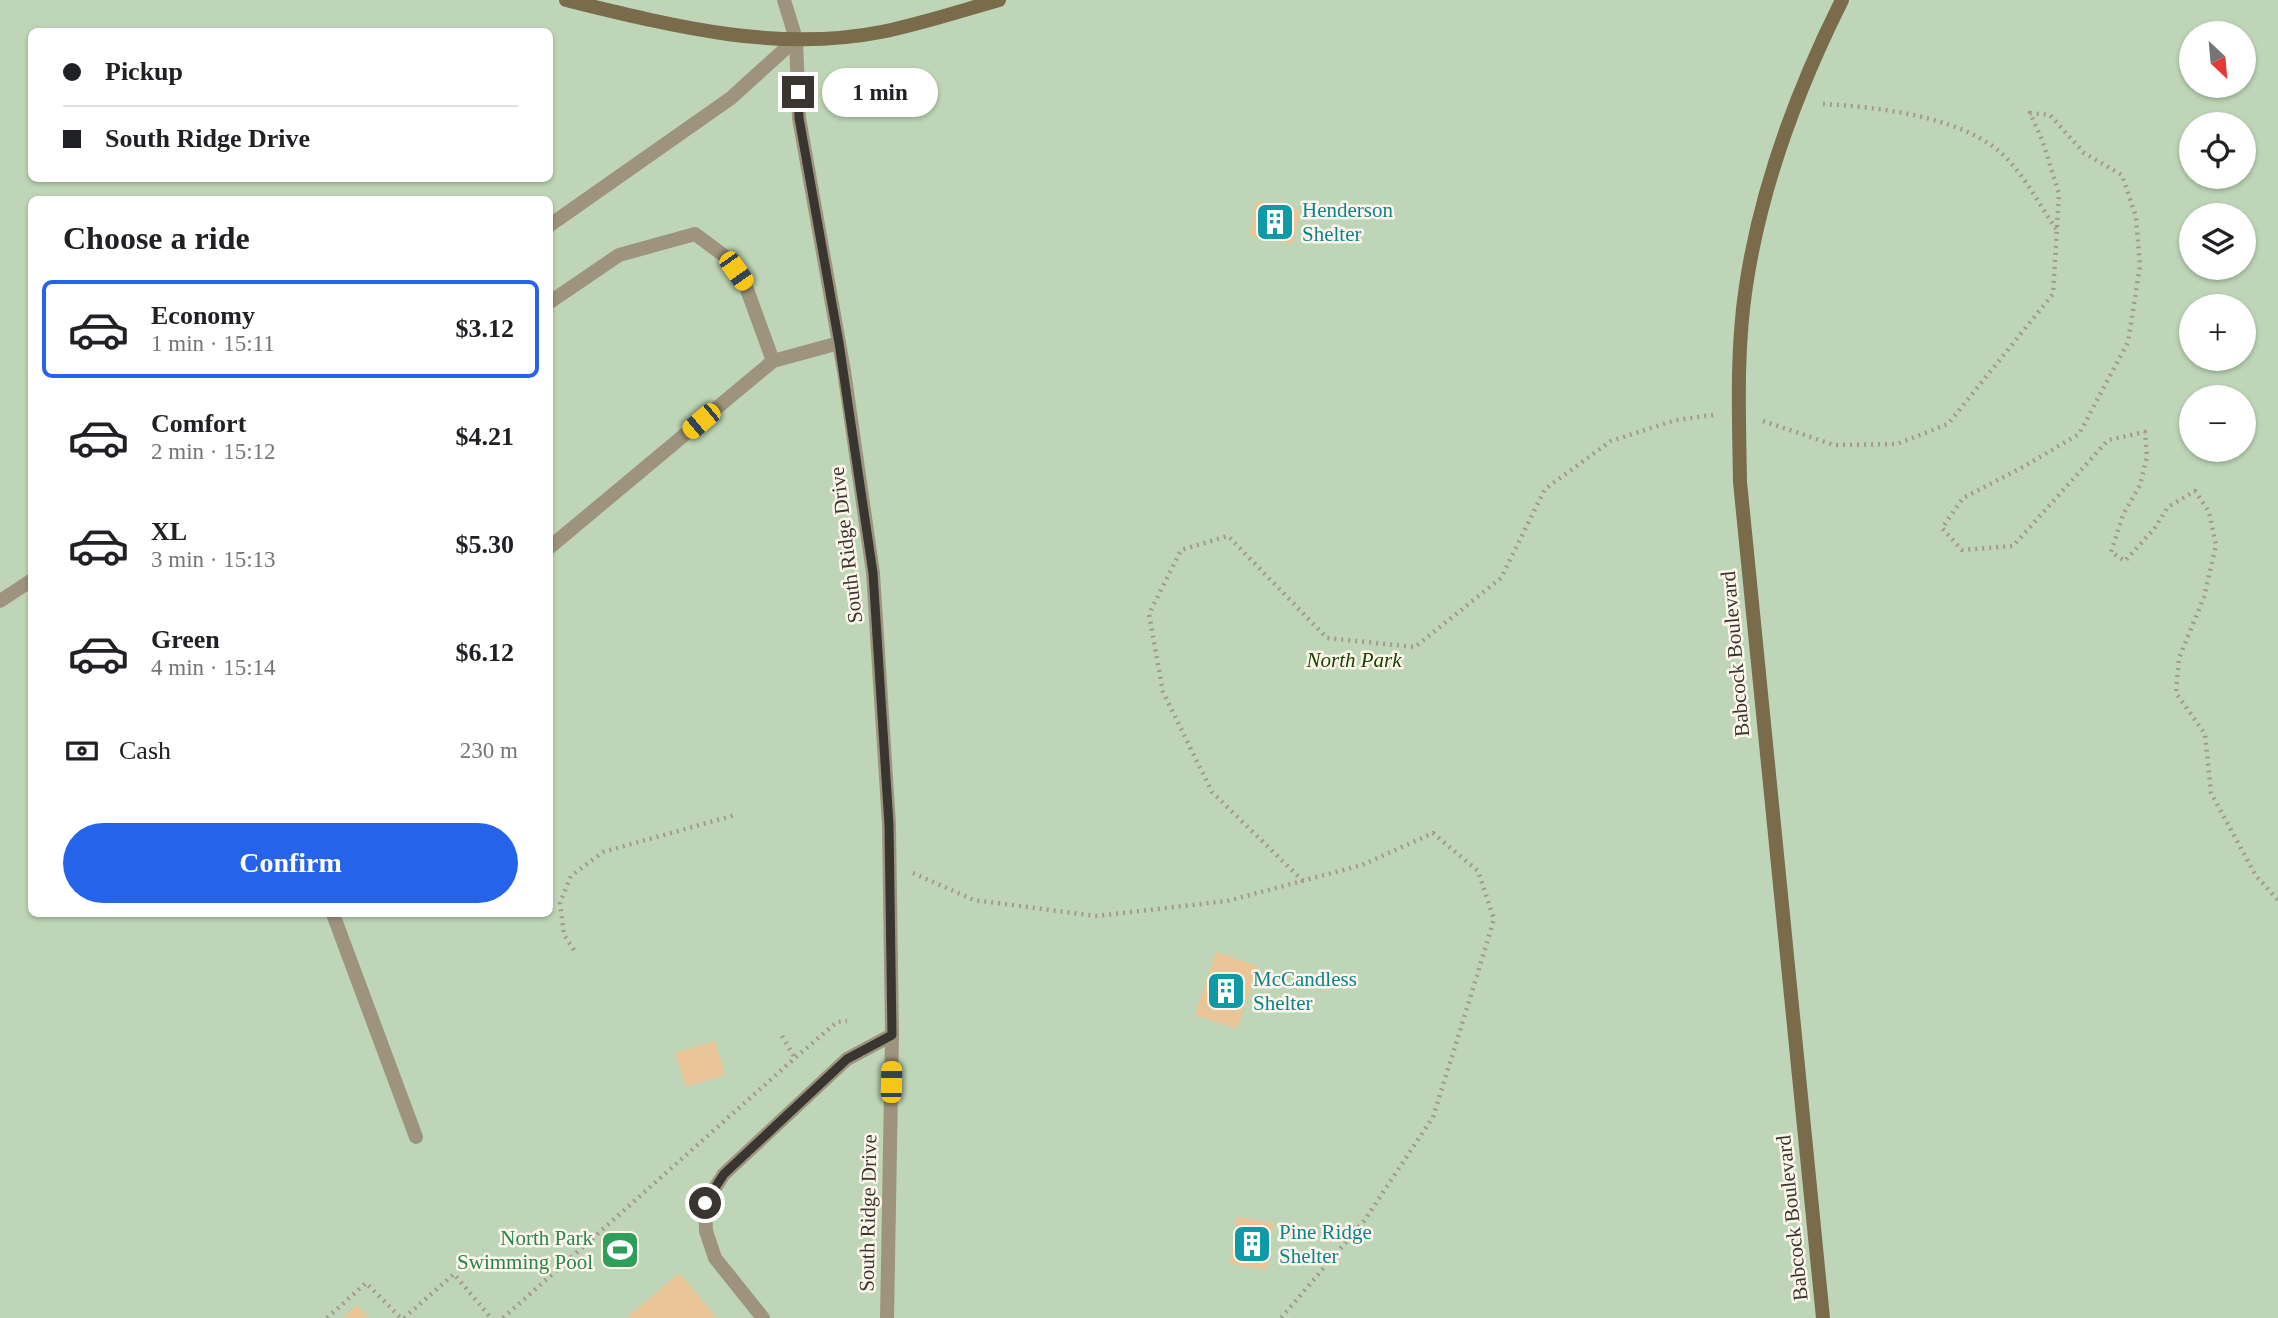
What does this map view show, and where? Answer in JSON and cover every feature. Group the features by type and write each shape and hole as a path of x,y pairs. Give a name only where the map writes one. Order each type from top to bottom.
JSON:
{"main road":[{"path":"566,0 656,22 753,39 796,39 879,32 999,0"},
{"name":"Babcock Boulevard","path":"1824,1318 1740,482 1739,377 1746,286 1766,198 1794,103 1842,0"}],"street":[{"name":"South Ridge Drive","path":"784,0 796,39 799,118 839,343 873,573 890,862 892,1035 887,1318"},
{"path":"553,223 731,98 796,39"},
{"path":"553,300 619,255 695,234 726,257 745,284 773,360"},
{"path":"553,544 773,360 839,343"},
{"path":"0,601 28,583"},
{"path":"334,917 416,1137"},
{"path":"763,1318 715,1258 706,1231 705,1203 724,1174 847,1059 892,1035"}],"path":[{"path":"1794,103 1870,106 1974,133 2010,160 2057,230"},
{"path":"1303,881 1212,792 1163,692 1149,614 1181,551 1228,536 1327,638 1415,647 1501,578 1545,489 1611,441 1676,420 1739,412 1833,444 1897,444 1948,424 2053,294 2059,194 2043,142 2030,113 2050,115 2084,153 2122,175 2136,217 2140,267 2128,342 2079,434 1963,498 1942,528 1962,550 2013,546 2108,440 2145,432 2147,457 2140,485 2123,514 2111,552 2125,561 2154,529 2168,507 2195,491 2209,512 2216,545 2204,597 2179,658 2176,692 2205,734 2211,793 2256,876 2278,900"},
{"path":"574,950 564,935 559,903 571,876 603,852 735,815"},
{"path":"890,862 974,900 1096,916 1227,901 1362,865 1433,833 1478,871 1494,919 1433,1117 1364,1221 1281,1318"},
{"path":"503,1318 837,1022 847,1021"},
{"path":"782,1036 796,1058"},
{"path":"327,1318 366,1283 403,1318 454,1274 491,1318"}],"green space":[{"name":"North Park","path":"0,0 2278,0 2278,1318 0,1318"}],"building":[{"name":"Henderson Shelter","path":"1256,201 1300,210 1293,244 1249,235"},
{"name":"McCandless Shelter","path":"1216,952 1258,966 1237,1029 1195,1015"},
{"path":"715,1041 725,1075 686,1087 675,1053"},
{"name":"Pine Ridge Shelter","path":"1237,1217 1274,1223 1267,1270 1230,1264"},
{"path":"679,1273 717,1318 626,1318 670,1281"},
{"path":"357,1305 368,1318 342,1318"}],"place":[{"name":"Henderson Shelter","path":"1275,222"},
{"name":"McCandless Shelter","path":"1226,991"},
{"name":"Pine Ridge Shelter","path":"1252,1244"},
{"name":"North Park Swimming Pool","path":"620,1250"}],"route":[{"path":"705,1203 724,1174 847,1059 892,1035 889,825 873,573 839,343 799,118 798,92"}]}
